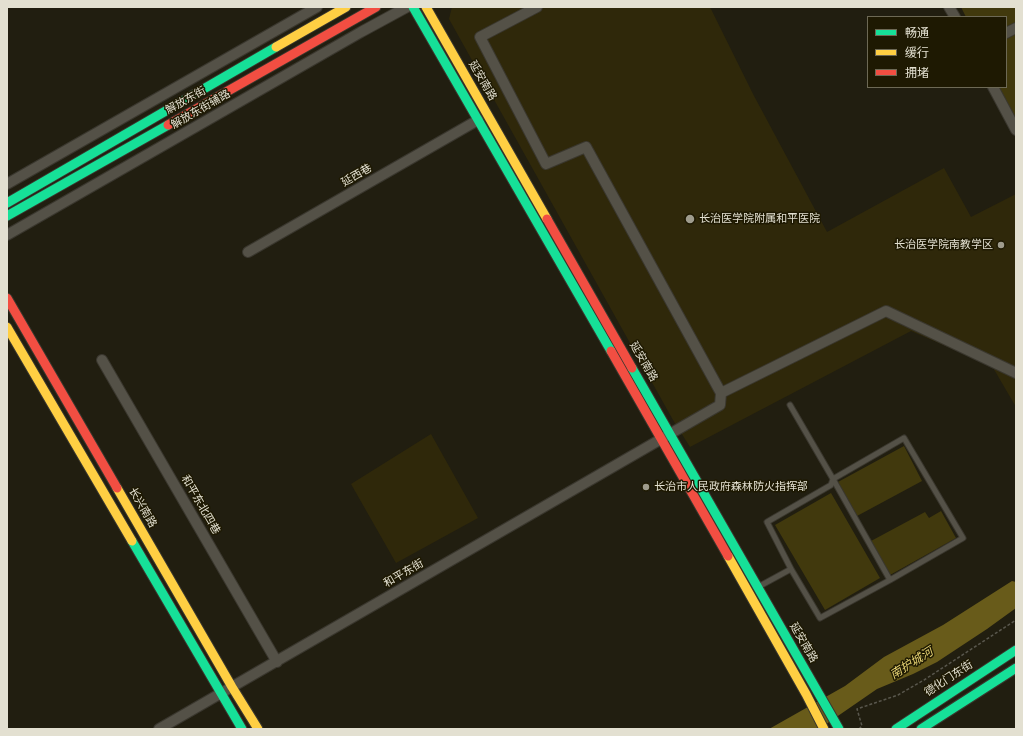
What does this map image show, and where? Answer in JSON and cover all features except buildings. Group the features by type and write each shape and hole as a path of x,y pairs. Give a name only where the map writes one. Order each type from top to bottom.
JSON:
{"main road":[{"name":"解放东街","path":"7,203 346,7"},
{"name":"解放东街","path":"7,216 376,7"},
{"name":"延安南路","path":"413,7 748,591 824,729"},
{"name":"延安南路","path":"426,7 839,729"},
{"name":"长兴南路","path":"7,298 232,687 258,729"},
{"path":"7,327 242,729"},
{"name":"德化门东街","path":"896,729 1016,650"},
{"path":"922,729 1016,668"}],"street":[{"path":"7,184 317,7"},
{"name":"解放东街辅路","path":"7,235 360,32 407,7"},
{"path":"537,7 480,37 546,164 586,146 721,393 886,311 1016,373"},
{"path":"949,7 954,16"},
{"path":"1007,32 1016,28"},
{"path":"994,88 1016,130"},
{"name":"延西巷","path":"248,252 478,120"},
{"name":"和平东北四巷","path":"102,360 277,662"},
{"name":"和平东街","path":"159,729 277,662 660,438 720,405 721,393"}],"lane":[{"path":"790,405 890,580"},
{"path":"904,438 963,538 820,618 791,569 767,522 831,485 833,479 904,438"},
{"path":"748,591 757,588 791,569"}],"path":[{"path":"859,729 862,726 857,709 898,695 1016,620"}],"shaded area":[{"name":"长治医学院附属和平医院","path":"452,7 710,7 753,94 827,232 944,168 971,217 1016,194 1016,407 992,366 911,331 690,447 673,420 449,19"},
{"path":"961,7 1016,7 1016,24 1007,28 1007,16 966,16"},
{"path":"1016,31 1016,123 998,88 1007,88 1007,36"},
{"path":"431,434 478,518 396,563 351,484"},
{"path":"904,446 922,481 857,516 838,482"},
{"path":"831,493 880,578 825,610 775,525"},
{"path":"941,511 956,538 890,575 871,541 925,512 929,518"}],"water":[{"name":"南护城河","path":"1012,581 1016,582 1016,608 937,662 877,689 819,729 769,729 845,686 884,657 943,625"}],"traffic: fast":[{"path":"413,7 611,351"},
{"path":"7,203 276,47"},
{"path":"7,216 168,125"},
{"path":"632,368 839,729"},
{"path":"132,541 242,729"},
{"path":"896,729 1016,650"},
{"path":"921,729 1016,668"}],"traffic: slow":[{"path":"276,47 346,7"},
{"path":"426,7 547,219"},
{"path":"7,327 132,541"},
{"path":"117,488 232,687 258,729"},
{"path":"728,556 806,694 824,729"}],"traffic: jam":[{"path":"168,125 376,7"},
{"path":"547,219 632,368"},
{"path":"7,298 117,488"},
{"path":"611,351 728,556"}],"place":[{"name":"长治医学院附属和平医院","path":"690,219"},
{"name":"长治医学院南教学区","path":"1001,245"},
{"name":"长治市人民政府森林防火指挥部","path":"646,487"}]}
